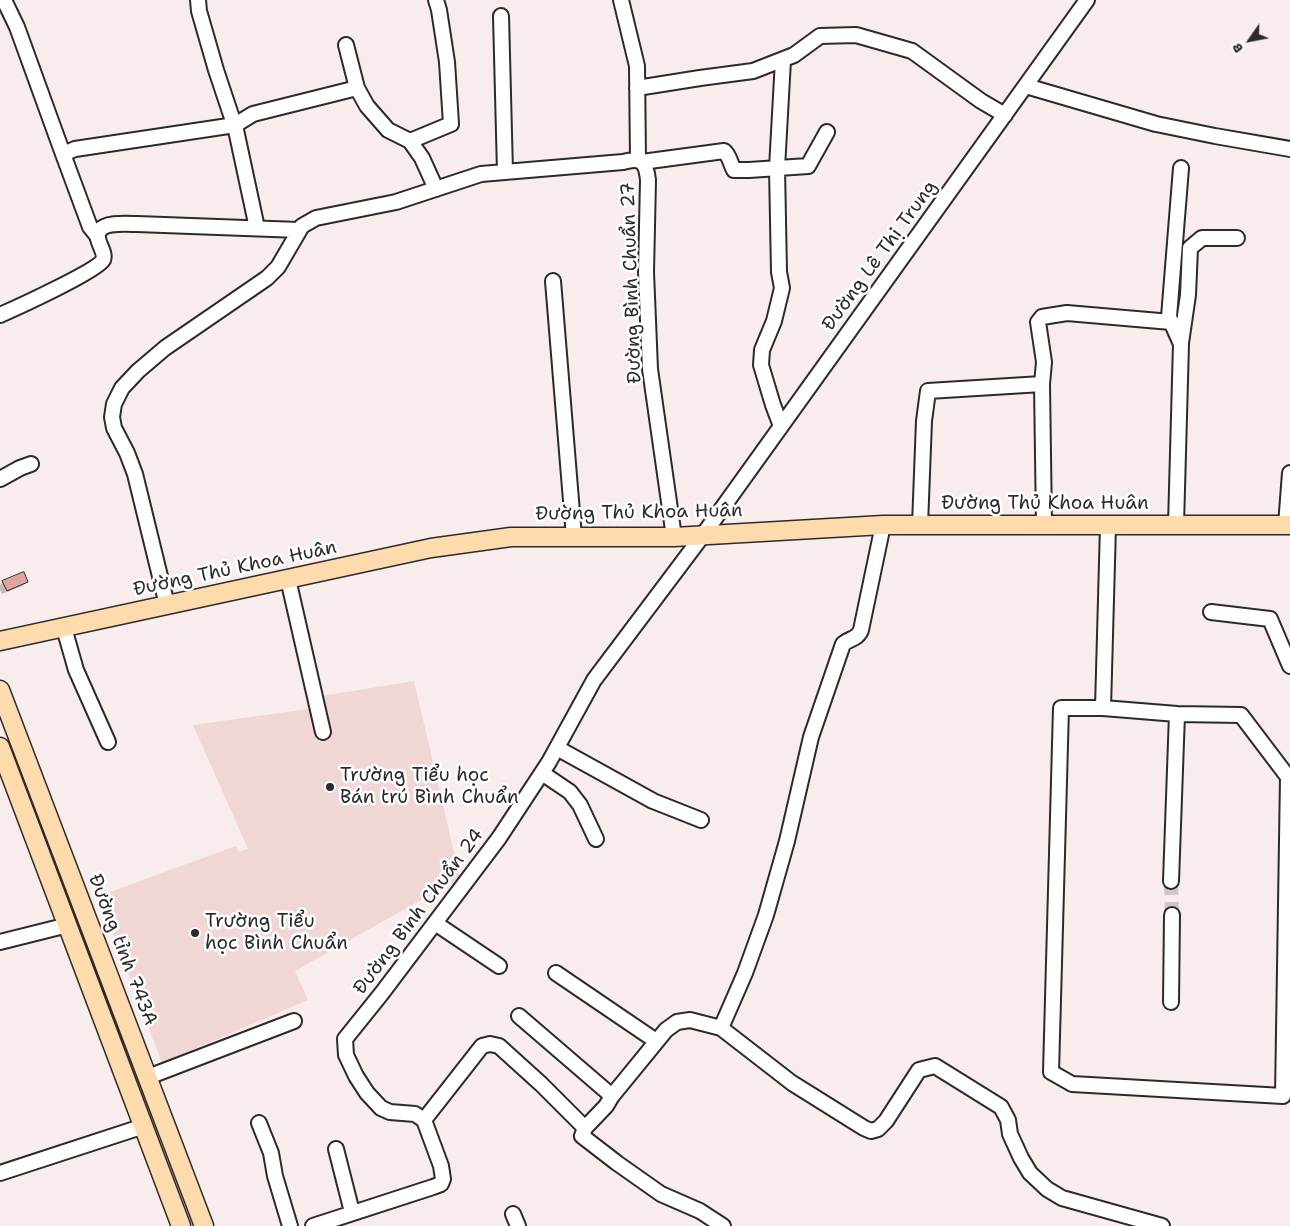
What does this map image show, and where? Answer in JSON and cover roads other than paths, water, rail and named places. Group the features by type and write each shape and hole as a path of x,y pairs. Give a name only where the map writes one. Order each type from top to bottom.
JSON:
{"main road":[{"name":"Đường Thủ Khoa Huân","path":"0,642 430,548 511,537 674,536 884,525 1288,525"},
{"name":"Đường tỉnh 743A","path":"0,690 204,1226"},
{"path":"0,746 181,1226"}],"street":[{"path":"0,315 71,281 97,265 104,255 98,237 90,227 17,27 4,0"},
{"path":"198,0 199,11 235,125 257,228"},
{"path":"410,141 451,124 447,62 440,10 436,0"},
{"path":"621,0 637,66 640,161 724,151 728,155 734,170 808,166 828,132"},
{"name":"Đường Lê Thị Trung","path":"703,535 1087,0"},
{"path":"501,16 504,172"},
{"path":"637,88 753,71 794,56 820,36 856,35 912,51 981,102 1005,115"},
{"path":"346,45 357,88 367,106 388,130 410,141 422,158 436,189"},
{"path":"781,426 761,365 762,350 774,321 782,288 779,272 777,168 783,60"},
{"path":"1026,86 1156,124 1290,149"},
{"path":"64,154 75,149 235,125 253,114 357,88"},
{"name":"Đường Bình Chuẩn 27","path":"167,605 134,474 127,453 114,428 112,418 114,404 122,388 165,348 267,278 278,267 302,226 316,218 396,202 481,174 623,162 634,159 640,161 647,168 646,272 650,369 674,536"},
{"path":"1181,168 1169,317 1181,344"},
{"path":"98,237 100,230 109,225 117,224 299,230"},
{"path":"1176,526 1181,344 1188,295 1190,248 1202,238 1238,238"},
{"path":"553,281 574,537"},
{"path":"1044,525 1042,384 1044,362 1038,322 1042,317 1066,313 1171,322"},
{"path":"920,525 924,421 928,391 1042,384"},
{"path":"0,479 31,464"},
{"path":"1288,525 1290,473"},
{"path":"721,1028 745,972 766,915 811,738 840,653 847,640 859,635 861,630 884,525"},
{"path":"1103,708 1108,526"},
{"name":"Đường Bình Chuẩn 24","path":"424,1120 415,1114 390,1112 381,1108 367,1093 356,1076 346,1055 345,1039 499,838 557,748 594,680 703,535"},
{"path":"288,579 323,732"},
{"path":"1211,612 1270,619 1290,666"},
{"path":"64,628 76,670 108,742"},
{"path":"1062,708 1103,708 1177,714 1241,715 1288,777 1283,1096 1072,1084 1051,1072 1062,708"},
{"path":"1171,881 1177,714"},
{"path":"557,748 653,801 701,820"},
{"path":"542,772 570,792 580,806 596,839"},
{"path":"1171,1002 1172,915"},
{"path":"435,923 499,966"},
{"path":"0,942 68,925"},
{"path":"556,973 656,1041"},
{"path":"519,1016 612,1096"},
{"path":"722,1226 700,1211 661,1194 582,1136 585,1128 606,1106 656,1041 677,1022 690,1020 721,1028 792,1084 871,1131 878,1129 886,1121 918,1070 935,1066 1001,1107 1008,1120 1010,1134 1021,1158 1030,1173 1047,1189 1062,1198 1162,1226"},
{"path":"148,1077 294,1022"},
{"path":"313,1226 440,1184 444,1179 441,1166 424,1120 482,1046 490,1044 499,1046 585,1128"},
{"path":"259,1123 271,1153 275,1176 290,1226"},
{"path":"0,1173 144,1126"},
{"path":"336,1149 352,1212"}],"tunnel":[{"path":"1171,881 1172,915"}],"place":[{"name":"Trường Tiểu học Bán trú Bình Chuẩn","path":"330,787"},
{"name":"Trường Tiểu học Bình Chuẩn","path":"195,933"}]}
